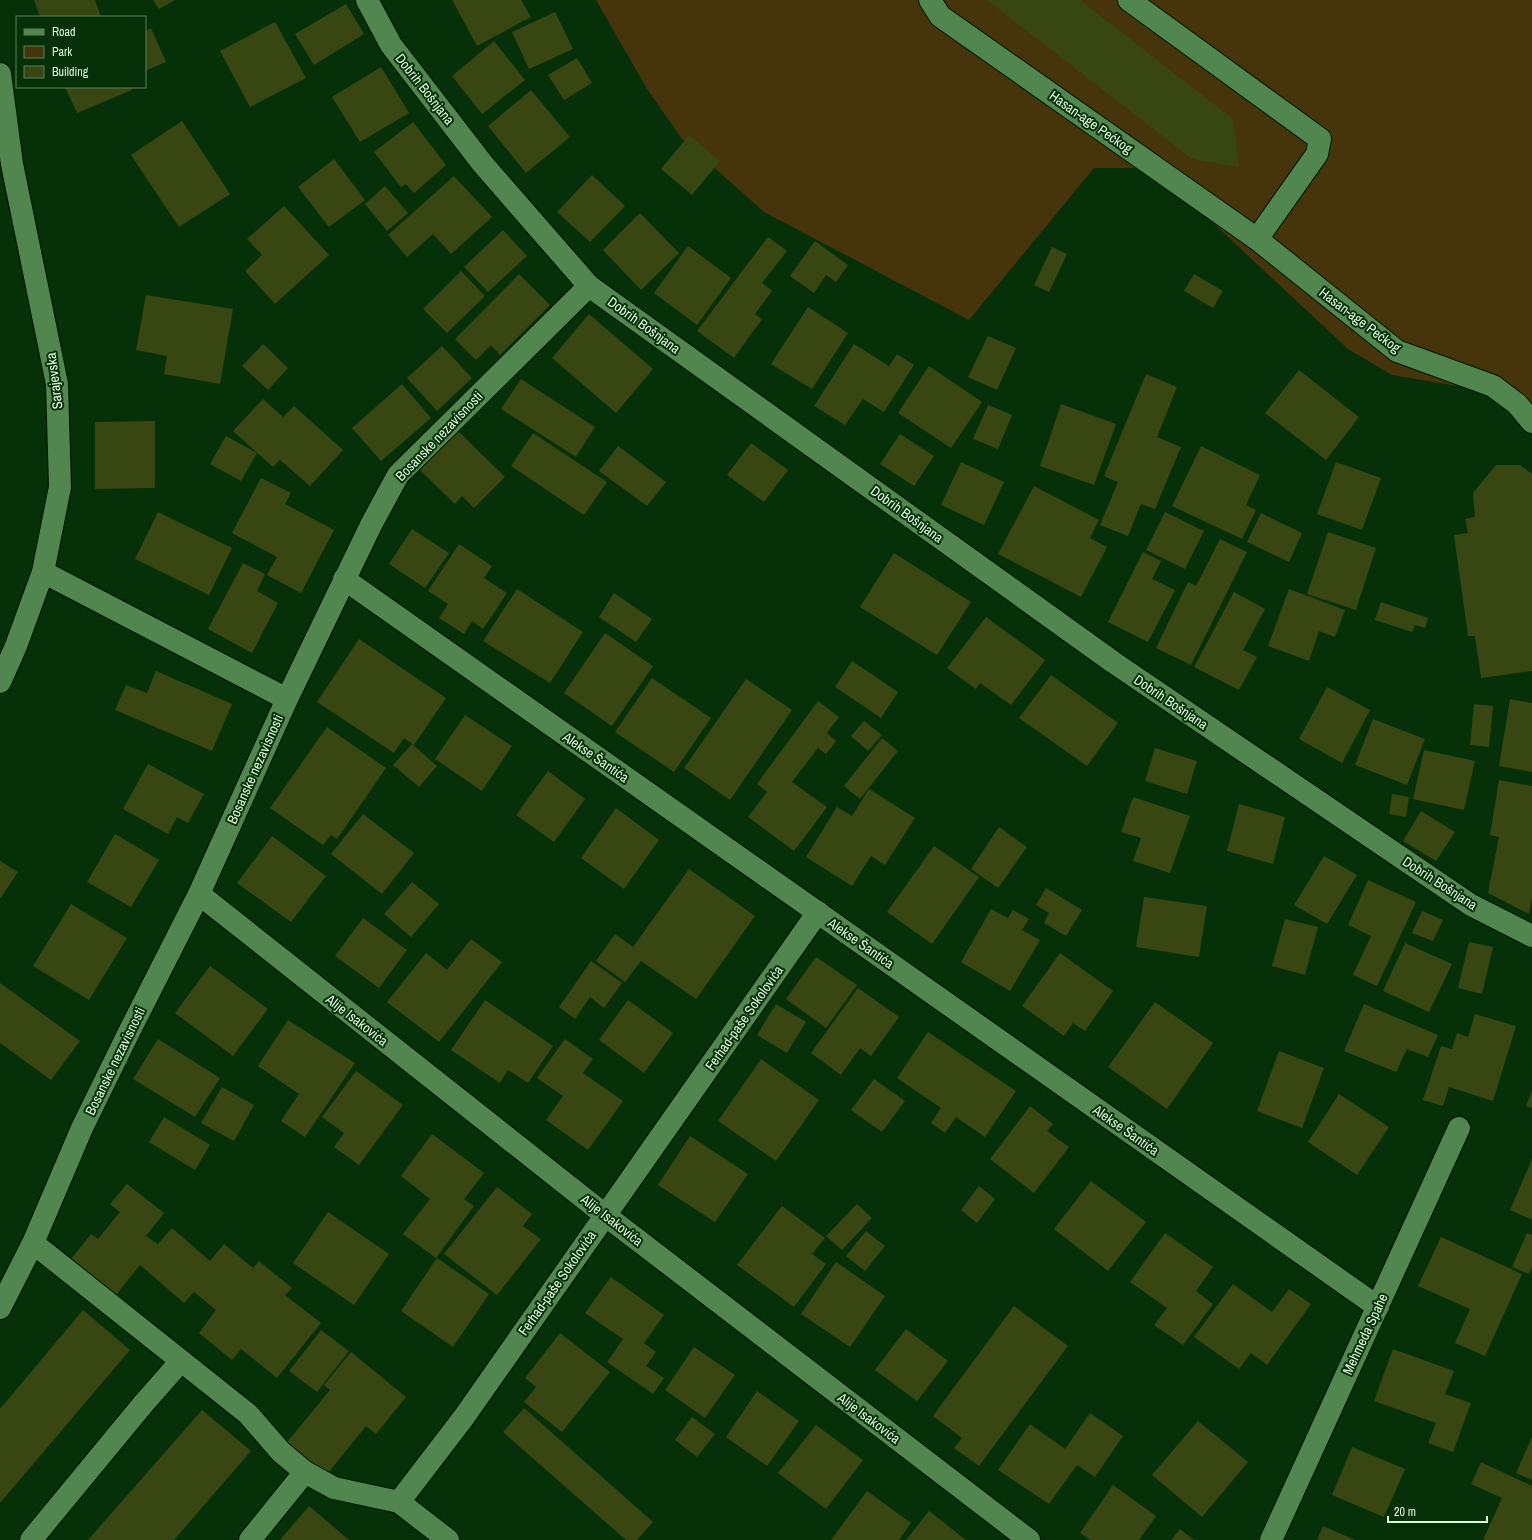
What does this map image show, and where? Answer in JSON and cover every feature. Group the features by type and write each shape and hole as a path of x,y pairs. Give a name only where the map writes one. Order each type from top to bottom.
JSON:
{"street":[{"name":"Dobrih Bošnjana","path":"366,0 391,45 482,163 589,286 1113,662 1470,905 1532,936"},
{"name":"Hasan-age Pećkog","path":"930,0 940,16 1257,239 1397,351 1493,386 1517,404 1532,422"},
{"path":"1129,0 1320,139 1317,154 1257,239"},
{"name":"Sarajevska","path":"0,74 12,164 57,384 60,487 43,572 16,646 0,682"},
{"name":"Bosanske nezavisnosti","path":"0,1308 33,1243 82,1128 129,1032 200,894 287,699 344,579 398,475 589,286"},
{"path":"43,572 287,699"},
{"name":"Alekse Šantića","path":"344,579 1378,1307"},
{"name":"Alije Isakovića","path":"200,894 605,1215 1029,1540"},
{"name":"Ferhad-paše Sokolovića","path":"398,1502 464,1417 818,912"},
{"name":"Mehmeda Spahe","path":"1271,1540 1460,1128"},
{"path":"33,1243 248,1414 281,1452 305,1472 334,1488 398,1502 448,1540"},
{"path":"31,1540 180,1361"},
{"path":"250,1540 305,1472"}],"green space":[{"path":"596,0 1532,0 1532,413 1499,393 1392,375 1348,349 1154,168 1094,168 969,320 764,212 682,139 647,89"}],"building":[{"path":"34,0 95,0 101,16 40,16"},
{"path":"153,0 175,0 159,9"},
{"path":"452,0 521,0 531,17 477,46"},
{"path":"987,0 1080,0 1233,119 1239,167 1192,159"},
{"path":"346,4 364,34 314,65 295,34"},
{"path":"555,12 573,49 529,69 512,32"},
{"path":"275,22 306,78 250,107 220,51"},
{"path":"151,28 166,62 146,71 146,30"},
{"path":"494,41 525,80 482,114 452,76"},
{"path":"577,58 592,83 564,100 548,75"},
{"path":"381,67 409,113 360,142 332,97"},
{"path":"65,88 131,88 132,90 77,113"},
{"path":"531,90 570,137 526,173 488,126"},
{"path":"182,121 230,194 179,227 131,155"},
{"path":"413,122 446,165 414,193 406,184 401,187 374,152"},
{"path":"689,135 720,161 692,195 661,169"},
{"path":"334,159 365,200 329,227 298,187"},
{"path":"592,175 625,206 590,242 557,212"},
{"path":"454,176 492,217 451,254 433,234 407,257 388,235"},
{"path":"385,186 408,213 387,231 365,204"},
{"path":"284,206 329,255 275,304 245,271 262,255 247,239"},
{"path":"640,213 679,253 641,290 603,250"},
{"path":"503,230 527,256 488,292 464,267"},
{"path":"768,237 787,251 762,283 772,291 755,314 762,319 734,358 697,331"},
{"path":"815,241 848,265 836,282 826,275 814,293 790,276"},
{"path":"688,246 731,278 697,325 654,293"},
{"path":"1052,247 1067,254 1049,292 1034,285"},
{"path":"461,271 485,296 447,333 423,309"},
{"path":"519,274 550,305 500,355 491,345 476,360 455,339"},
{"path":"1194,274 1223,291 1213,308 1184,291"},
{"path":"146,295 233,309 220,384 164,374 167,356 136,350"},
{"path":"808,307 848,333 812,389 771,364"},
{"path":"589,314 653,369 616,413 552,358"},
{"path":"988,336 1016,348 997,390 968,377"},
{"path":"263,344 288,368 268,390 242,366"},
{"path":"854,344 889,366 897,354 914,365 884,412 863,399 845,425 814,406"},
{"path":"442,346 472,378 437,411 407,378"},
{"path":"929,366 982,402 951,448 898,413"},
{"path":"1299,370 1359,417 1326,460 1265,413"},
{"path":"1146,374 1177,387 1157,437 1181,447 1155,509 1141,504 1128,536 1100,525 1118,482 1104,476"},
{"path":"521,379 595,427 576,457 501,409"},
{"path":"402,384 431,418 381,461 352,428"},
{"path":"263,399 283,417 294,406 343,450 310,486 280,460 273,467 233,431"},
{"path":"1061,404 1116,424 1094,485 1040,466"},
{"path":"988,405 1012,415 998,449 973,439"},
{"path":"155,421 155,488 95,489 95,422"},
{"path":"457,430 505,477 474,508 462,496 455,504 419,469"},
{"path":"533,433 607,482 584,515 511,466"},
{"path":"900,434 934,456 914,486 880,464"},
{"path":"226,436 257,453 241,481 210,464"},
{"path":"751,443 788,470 764,502 727,475"},
{"path":"618,446 666,482 647,506 599,471"},
{"path":"1201,446 1260,475 1246,505 1256,510 1242,539 1172,506"},
{"path":"961,462 1004,482 984,525 941,505"},
{"path":"1336,462 1381,478 1362,530 1317,514"},
{"path":"1496,465 1520,465 1532,474 1532,671 1481,678 1475,636 1468,636 1454,535 1468,533 1465,519 1475,517 1473,493"},
{"path":"261,478 291,493 285,504 334,530 301,593 267,575 277,557 232,533"},
{"path":"1034,486 1099,520 1090,538 1107,547 1081,597 998,554"},
{"path":"158,512 232,548 209,595 135,559"},
{"path":"1165,512 1204,531 1185,569 1146,550"},
{"path":"1261,513 1302,533 1289,562 1247,542"},
{"path":"412,529 449,553 425,588 389,564"},
{"path":"1328,532 1376,548 1356,610 1307,594"},
{"path":"1220,539 1247,552 1191,665 1156,648 1188,582 1196,586"},
{"path":"459,544 492,566 484,578 507,593 483,629 472,621 464,634 439,618 448,604 428,591"},
{"path":"1143,552 1161,561 1152,579 1175,590 1148,642 1108,622"},
{"path":"894,553 971,602 937,655 860,607"},
{"path":"243,563 265,574 257,591 278,603 252,653 208,629"},
{"path":"517,589 583,632 550,683 483,641"},
{"path":"1289,589 1345,610 1335,637 1319,631 1309,661 1268,646"},
{"path":"1234,592 1265,609 1243,650 1257,657 1239,690 1194,667"},
{"path":"614,593 652,619 636,642 599,617"},
{"path":"1381,602 1428,618 1425,628 1415,625 1412,632 1375,620"},
{"path":"986,617 1045,660 1011,705 980,683 976,689 947,668"},
{"path":"605,633 653,666 612,726 564,693"},
{"path":"359,639 446,698 414,745 404,738 394,753 317,702"},
{"path":"852,661 898,692 881,718 835,687"},
{"path":"156,671 232,704 212,751 115,710 126,685 147,693"},
{"path":"1051,675 1118,723 1087,766 1019,718"},
{"path":"652,678 711,718 674,772 615,732"},
{"path":"746,679 792,710 730,800 684,768"},
{"path":"1327,687 1370,710 1342,763 1299,739"},
{"path":"1510,699 1532,703 1532,772 1499,766"},
{"path":"818,701 839,717 827,733 836,741 826,754 818,748 792,782 827,807 794,851 748,817 767,792 757,784"},
{"path":"1474,704 1493,706 1489,747 1470,745"},
{"path":"465,715 512,746 482,791 435,759"},
{"path":"1373,719 1425,739 1407,785 1355,765"},
{"path":"864,721 882,735 868,751 851,736"},
{"path":"327,727 386,768 337,839 331,835 323,845 270,808"},
{"path":"882,738 898,751 860,799 844,786"},
{"path":"412,744 437,766 419,787 393,765"},
{"path":"1155,748 1197,761 1187,794 1145,781"},
{"path":"1424,750 1475,761 1464,810 1413,799"},
{"path":"148,764 204,794 188,823 177,817 168,834 123,809"},
{"path":"548,771 585,799 554,842 516,815"},
{"path":"1499,780 1532,786 1532,898 1529,914 1488,893 1499,837 1490,835"},
{"path":"869,789 915,818 885,865 871,856 852,886 806,857 837,807 852,816"},
{"path":"1392,794 1409,797 1406,817 1389,814"},
{"path":"1133,797 1190,816 1170,873 1133,861 1141,838 1121,832"},
{"path":"1239,804 1285,817 1273,864 1227,851"},
{"path":"616,808 659,840 624,889 581,858"},
{"path":"1421,811 1455,832 1436,861 1403,841"},
{"path":"363,814 414,853 382,894 331,854"},
{"path":"999,827 1027,847 998,888 971,869"},
{"path":"115,834 159,860 131,907 87,882"},
{"path":"272,836 326,876 291,922 237,883"},
{"path":"934,846 979,877 932,944 887,912"},
{"path":"1324,856 1357,875 1327,924 1294,905"},
{"path":"0,861 18,872 0,899"},
{"path":"689,869 755,916 696,999 641,961 625,982 596,961 615,934 633,947"},
{"path":"1368,880 1416,902 1377,986 1353,975 1371,936 1348,925"},
{"path":"412,882 439,904 411,937 384,914"},
{"path":"1046,888 1082,910 1066,936 1044,923 1049,913 1036,905"},
{"path":"1144,897 1207,906 1199,957 1136,947"},
{"path":"71,904 127,938 89,1000 33,966"},
{"path":"991,909 1008,918 1013,910 1029,919 1022,930 1040,940 1010,991 961,962"},
{"path":"1422,911 1443,920 1433,941 1412,933"},
{"path":"363,918 407,950 379,988 335,956"},
{"path":"1285,919 1318,927 1305,975 1272,966"},
{"path":"471,939 502,962 439,1042 387,1002 426,953 447,970"},
{"path":"1469,942 1493,947 1482,994 1458,988"},
{"path":"1405,943 1452,964 1429,1012 1383,991"},
{"path":"1060,953 1113,991 1085,1031 1073,1023 1064,1036 1022,1006"},
{"path":"816,957 857,985 826,1028 786,999"},
{"path":"591,961 622,983 604,1008 590,997 575,1019 559,1007"},
{"path":"210,966 268,1009 233,1056 175,1013"},
{"path":"0,983 80,1041 51,1080 0,1043"},
{"path":"858,988 899,1017 871,1056 860,1048 841,1075 811,1053"},
{"path":"485,1000 553,1046 528,1083 508,1070 500,1083 451,1050"},
{"path":"628,1000 673,1033 644,1073 599,1040"},
{"path":"1155,1002 1213,1043 1167,1109 1108,1067"},
{"path":"776,1004 806,1022 787,1053 757,1035"},
{"path":"1364,1004 1438,1035 1428,1057 1407,1049 1396,1072 1344,1051"},
{"path":"1475,1014 1516,1026 1493,1101 1449,1087 1443,1106 1423,1100 1441,1046 1452,1049 1457,1033 1468,1037"},
{"path":"288,1020 355,1063 305,1137 281,1121 299,1094 258,1066"},
{"path":"928,1032 1016,1091 985,1137 956,1117 945,1133 931,1123 941,1108 897,1078"},
{"path":"158,1039 220,1078 195,1117 133,1079"},
{"path":"565,1039 593,1059 583,1073 623,1101 588,1150 546,1120 563,1096 537,1078"},
{"path":"1279,1051 1324,1068 1302,1128 1257,1111"},
{"path":"761,1059 819,1100 776,1161 718,1121"},
{"path":"356,1071 403,1105 359,1165 334,1147 344,1133 322,1117"},
{"path":"874,1079 905,1101 882,1132 851,1110"},
{"path":"222,1087 254,1105 234,1141 201,1123"},
{"path":"1532,1091 1532,1108 1526,1106"},
{"path":"1339,1094 1389,1127 1357,1175 1308,1142"},
{"path":"1030,1106 1053,1124 1047,1131 1069,1147 1034,1193 990,1159"},
{"path":"164,1117 210,1145 195,1170 149,1142"},
{"path":"432,1134 484,1173 464,1199 474,1206 436,1258 403,1234 430,1199 401,1176"},
{"path":"690,1136 748,1174 715,1222 658,1185"},
{"path":"1532,1159 1532,1220 1510,1210"},
{"path":"1091,1181 1146,1222 1108,1271 1054,1229"},
{"path":"127,1184 164,1213 146,1236 158,1244 172,1228 210,1261 224,1244 253,1268 259,1261 292,1288 285,1295 321,1323 277,1378 241,1349 232,1360 199,1333 216,1310 194,1292 184,1303 140,1265 112,1300 67,1264 91,1234 98,1239 120,1212 110,1204"},
{"path":"979,1186 995,1199 977,1223 961,1210"},
{"path":"497,1187 532,1214 523,1226 541,1239 497,1295 444,1254"},
{"path":"857,1204 872,1218 842,1250 826,1236"},
{"path":"782,1206 825,1238 812,1254 826,1264 794,1307 737,1265"},
{"path":"328,1212 389,1254 354,1305 293,1263"},
{"path":"866,1231 885,1246 865,1271 846,1256"},
{"path":"1165,1233 1213,1267 1196,1291 1213,1304 1183,1345 1154,1325 1167,1308 1130,1282"},
{"path":"1527,1233 1532,1235 1532,1267 1529,1274 1512,1267"},
{"path":"1441,1237 1522,1274 1485,1356 1455,1343 1470,1309 1418,1286"},
{"path":"437,1258 489,1294 453,1347 401,1311"},
{"path":"836,1262 885,1296 850,1347 801,1314"},
{"path":"611,1277 664,1315 644,1343 656,1352 646,1366 664,1378 653,1394 607,1362 623,1339 585,1313"},
{"path":"1233,1284 1272,1312 1289,1289 1311,1304 1267,1365 1251,1353 1239,1369 1194,1337"},
{"path":"1014,1306 1068,1346 979,1466 954,1448 962,1438 933,1416"},
{"path":"83,1310 130,1350 0,1503 0,1409"},
{"path":"906,1329 948,1361 917,1401 875,1370"},
{"path":"321,1330 349,1351 317,1392 289,1371"},
{"path":"560,1333 610,1372 562,1432 524,1402 536,1387 525,1378"},
{"path":"694,1347 735,1375 705,1418 665,1390"},
{"path":"1393,1349 1454,1371 1445,1394 1471,1403 1453,1452 1428,1443 1436,1423 1374,1401"},
{"path":"351,1352 406,1397 376,1434 366,1426 324,1478 284,1446 330,1390 324,1385"},
{"path":"757,1391 799,1421 767,1466 726,1437"},
{"path":"524,1408 653,1522 637,1540 626,1540 503,1432"},
{"path":"202,1410 251,1451 174,1540 88,1540"},
{"path":"1090,1413 1123,1436 1095,1477 1077,1465 1049,1504 998,1470 1030,1424 1065,1449"},
{"path":"692,1417 715,1434 697,1457 675,1440"},
{"path":"1198,1421 1248,1462 1202,1517 1152,1475"},
{"path":"816,1425 863,1460 826,1509 778,1473"},
{"path":"1532,1437 1532,1480 1516,1473"},
{"path":"1352,1447 1405,1469 1384,1517 1332,1495"},
{"path":"1481,1462 1532,1486 1532,1540 1483,1540 1502,1498 1471,1484"},
{"path":"1113,1485 1156,1516 1139,1540 1090,1540 1080,1533"},
{"path":"867,1491 911,1523 899,1540 831,1540"},
{"path":"309,1506 349,1540 280,1540"},
{"path":"929,1511 966,1540 906,1540"},
{"path":"1323,1526 1355,1540 1317,1540"},
{"path":"1180,1529 1194,1540 1171,1540"}]}
